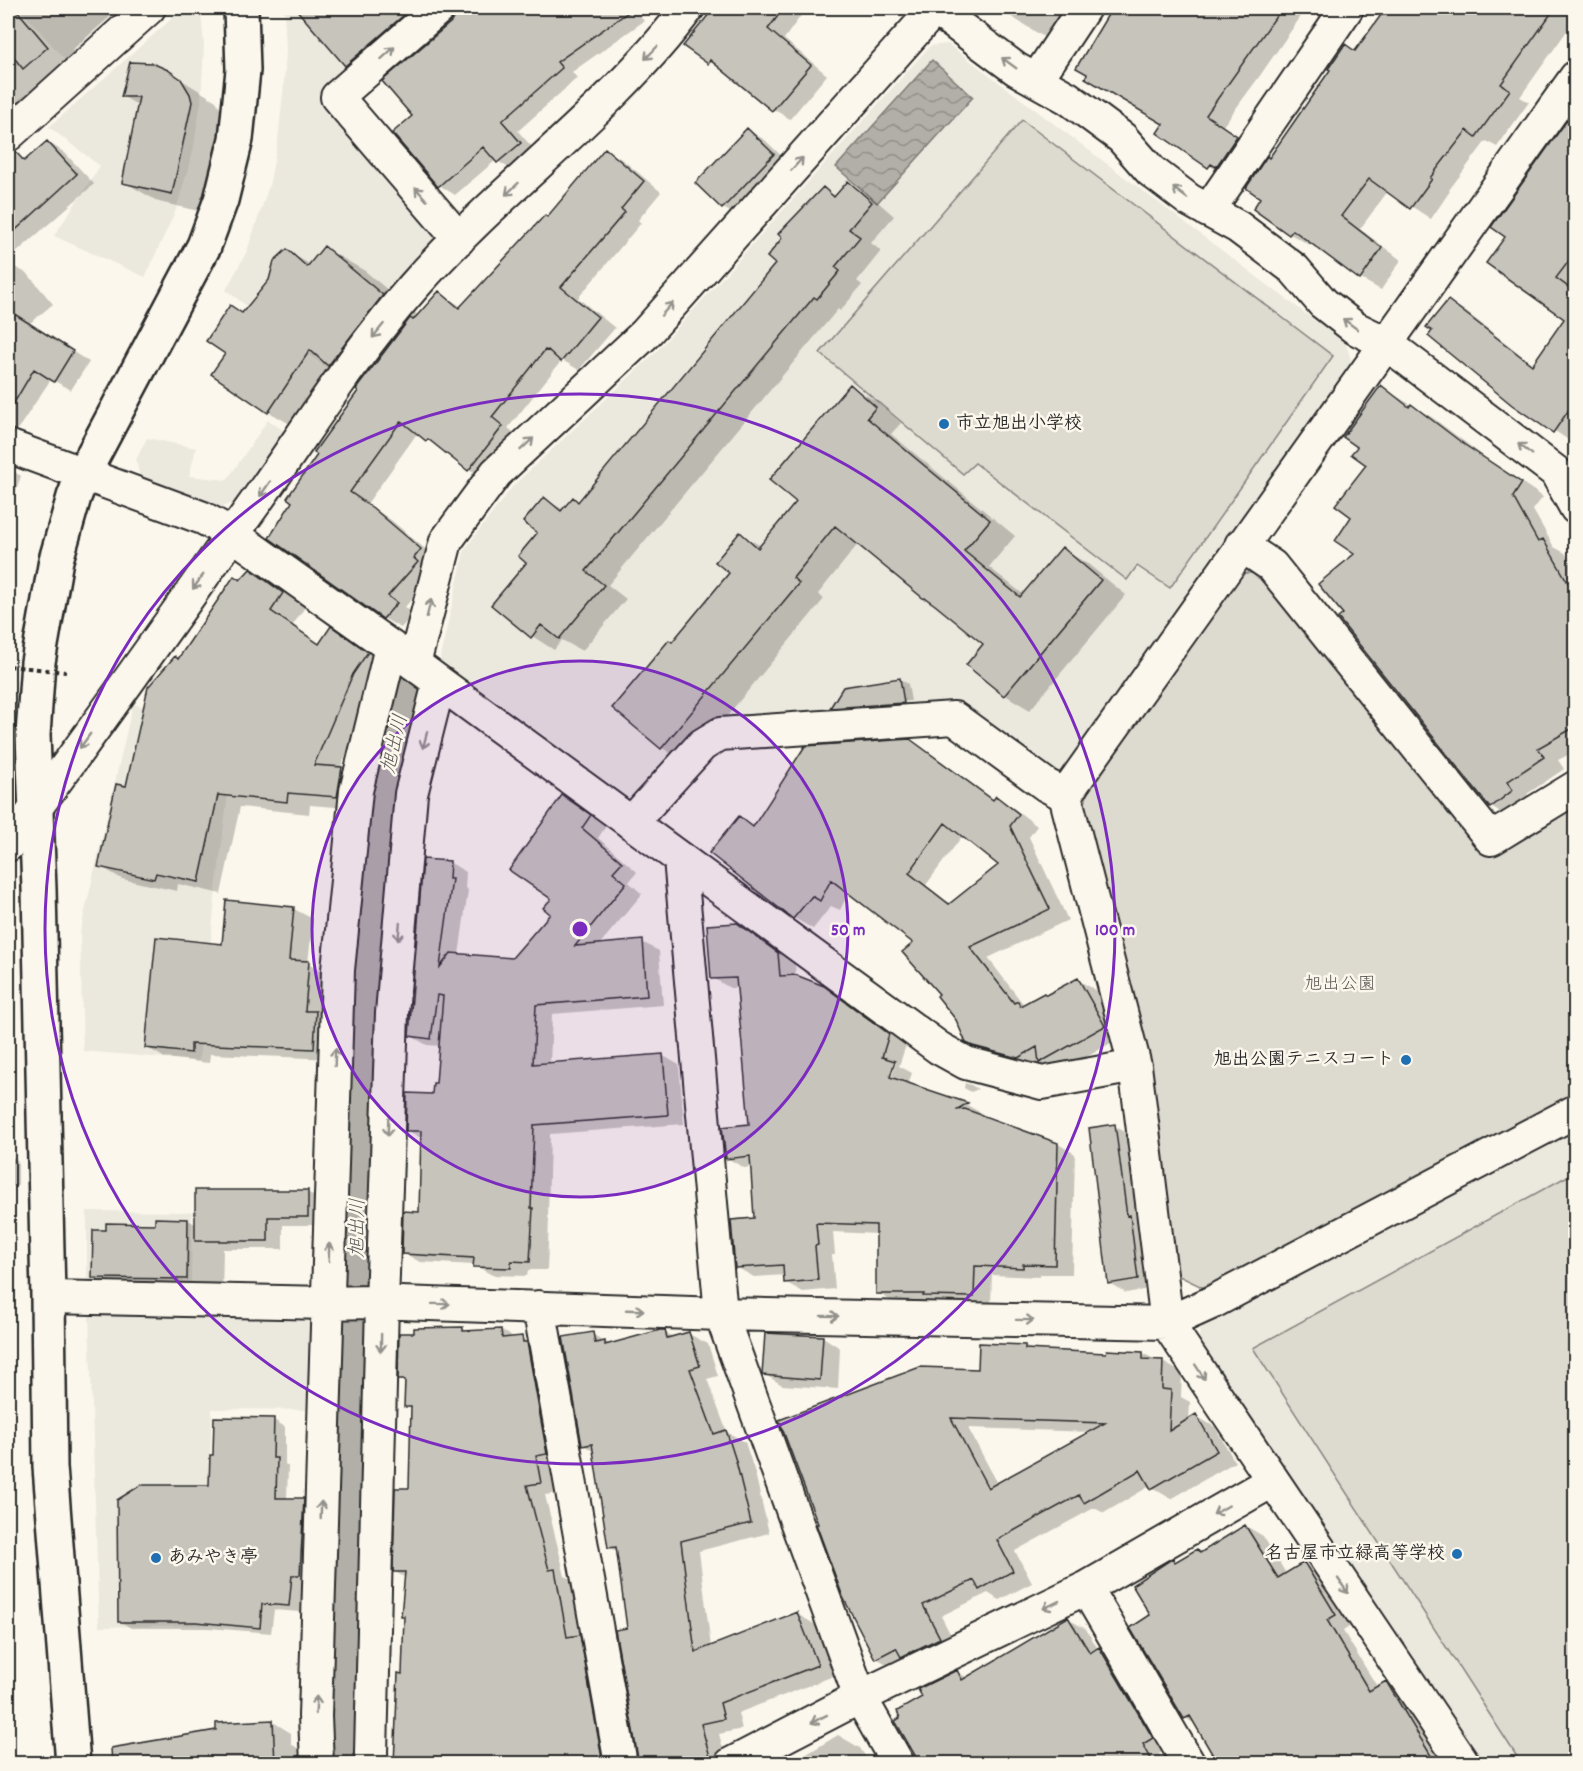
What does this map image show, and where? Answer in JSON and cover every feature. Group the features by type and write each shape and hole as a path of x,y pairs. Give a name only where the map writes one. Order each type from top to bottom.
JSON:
{"street":[{"path":"8,135 149,8"},
{"path":"73,1764 50,1467 37,807 33,735 38,662 56,560 83,474 204,246 220,200 236,139 243,70 242,8"},
{"path":"439,8 338,97 459,239"},
{"path":"8,845 232,534 340,379 413,287 459,239 590,116 664,39 688,8"},
{"path":"372,1764 356,1302 338,970 356,792 402,656 446,542 482,490 496,473 645,334 934,8 1016,69 1068,98 1122,138 1151,171 1208,211 1238,227 1294,269 1323,303 1355,328 1386,343 1566,463 1575,508"},
{"path":"1037,79 1084,8"},
{"path":"1208,211 1347,8"},
{"path":"1065,795 1575,77"},
{"path":"8,446 203,518 232,534 939,1048 966,1063 1042,1083 1135,1066"},
{"path":"1241,545 1272,566 1491,839 1575,787"},
{"path":"317,1764 315,1716 356,1302 392,1013 411,794 439,683"},
{"path":"631,823 702,745 720,734 931,719 954,718 1046,785 1065,795 1135,1066 1167,1323 1464,1764"},
{"path":"680,859 721,1314 860,1697 898,1764"},
{"path":"48,1297 356,1302 721,1314 1167,1323 1211,1303 1575,1112"},
{"path":"539,1307 621,1764"},
{"path":"732,1764 860,1697 1086,1588 1272,1481"},
{"path":"1086,1588 1189,1764"}],"path":[{"path":"9,666 66,672"}],"shaded area":[{"path":"19,8 126,8 66,61"},
{"path":"184,8 201,13 204,46 201,102 193,152 176,210 145,277 54,236 100,166 49,127"},
{"path":"284,8 429,8 328,98 443,231 385,296 328,369 226,290 247,251 269,186 278,141 284,84 286,50"},
{"name":"市立旭出小学校","path":"948,44 1346,344 1352,363 1066,772 1047,775 956,709 717,726 640,800 624,802 447,672 440,657 465,549 513,486 655,353 930,46"},
{"path":"268,420 284,431 234,502 219,509 140,478 136,460 147,438 196,448 189,476 227,480"},
{"path":"133,704 236,729 215,899 199,1061 83,1051 80,933"},
{"name":"名古屋市立緑高等学校","path":"1575,1127 1575,1763 1480,1763 1198,1344 1201,1324"},
{"path":"87,1211 192,1212 191,1284 87,1281"},
{"path":"89,1313 304,1316 316,1328 313,1410 212,1409 202,1625 99,1627"}],"green space":[{"path":"1022,120 1333,356 1170,588 1137,566 1127,580 975,463 963,474 820,353"},
{"name":"旭出公園","path":"1240,573 1269,573 1490,850 1575,798 1575,1094 1204,1288 1177,1275 1150,1056 1084,809 1088,789"},
{"name":"名古屋市立緑高等学校","path":"1575,1172 1575,1763 1521,1763 1253,1348"}],"water":[{"path":"932,60 973,97 877,203 836,167"}],"building":[{"path":"8,8 15,8 48,47 23,69 8,50"},
{"path":"295,8 412,8 345,66"},
{"path":"457,8 634,8 557,62 562,68 502,121 521,143 497,163 483,147 438,187 392,133 412,116 382,81 451,22"},
{"path":"714,8 784,8 768,29 811,65 772,111 710,60 708,64 683,46"},
{"path":"1112,8 1282,8 1206,115 1237,136 1216,167 1211,164 1208,168 1157,133 1163,124 1085,78 1087,74 1076,68"},
{"path":"1386,8 1555,8 1501,84 1510,90 1476,137 1467,130 1430,178 1432,179 1410,209 1369,179 1341,216 1382,248 1360,280 1293,230 1289,235 1253,209 1260,198 1246,188 1330,70 1328,69 1345,44 1355,51"},
{"path":"130,62 152,63 168,70 181,79 190,94 192,102 172,194 122,183 139,97 121,97"},
{"path":"1575,109 1575,253 1556,278 1575,292 1575,401 1553,433 1512,405 1428,336 1432,331 1426,327 1448,300 1532,365 1564,319 1486,263 1505,237 1491,227"},
{"path":"747,128 774,154 722,209 695,183"},
{"path":"47,141 77,174 8,237 8,152 15,151 24,161"},
{"path":"605,148 644,181 621,209 625,212 561,287 598,317 561,362 545,350 492,417 503,426 468,471 401,421 350,492 373,508 421,549 414,558 418,562 388,596 397,603 383,619 269,538 292,502 287,498 317,455 314,452 358,391 356,389 410,318 413,320 439,291 459,308 545,215 547,217"},
{"path":"848,181 872,202 849,229 860,237 835,267 840,271 817,299 814,297 586,571 604,585 559,639 541,625 531,638 491,605 526,563 518,556 537,533 523,522 544,497 561,511 573,497 578,502 775,264 767,257 782,238 778,234 823,187 834,197"},
{"path":"324,246 383,295 328,366 310,350 268,413 211,374 225,354 206,341 230,305 242,313 269,280 274,261 287,249 307,267"},
{"path":"8,310 73,351 54,382 34,369 8,413"},
{"path":"850,384 876,407 867,418 990,520 964,551 1020,597 1062,547 1101,580 1004,696 966,665 983,644 835,526 793,578 799,583 661,749 612,708 669,640 672,642 729,573 715,562 740,532 758,548 796,502 769,480"},
{"path":"1381,385 1409,407 1411,404 1465,445 1522,483 1513,497 1538,542 1543,539 1575,595 1575,727 1538,748 1544,757 1507,782 1513,790 1490,808 1338,618 1343,614 1318,584 1354,554 1335,541 1351,517 1335,505 1366,465 1351,454 1357,447 1343,437"},
{"path":"250,569 283,593 271,611 319,644 331,626 368,652 353,674 314,765 342,767 337,797 288,793 287,802 218,795 199,882 156,873 154,879 98,867 116,784 126,786 148,687 175,656 178,659 234,576 240,580"},
{"path":"900,678 904,703 830,708 843,687"},
{"path":"910,739 993,800 996,796 1019,814 1010,826 1050,909 970,947 1014,1003 1018,1001 1020,1006 1078,978 1105,1026 1039,1063 1037,1047 1018,1058 966,1043 956,1020 937,996 939,994 902,952 913,943 831,880 820,901 812,896 793,919 709,853 739,816 753,827 805,746","holes":["945,823 998,865 949,904 909,873"]},
{"path":"562,795 591,815 582,828 622,862 613,872 626,883 575,946 643,940 647,996 536,1005 533,1064 663,1054 668,1115 534,1125 530,1262 511,1261 511,1268 473,1267 474,1258 402,1254 403,1211 419,1212 421,1131 406,1131 407,1093 432,1094 433,1083 436,1083 443,996 437,995 431,1039 409,1036 423,859 450,861 449,879 452,879 440,967 451,953 512,958 550,914 543,908 551,899 509,870"},
{"path":"226,900 294,907 289,960 309,961 305,1011 316,1011 314,1049 191,1044 191,1053 145,1048 156,937 222,944"},
{"path":"737,923 778,953 780,976 796,975 824,986 889,1034 882,1057 895,1061 890,1077 968,1103 956,1110 965,1109 1058,1143 1055,1265 1023,1264 1023,1268 975,1266 974,1297 876,1294 876,1225 816,1223 818,1245 815,1246 818,1280 784,1283 783,1265 735,1268 731,1220 754,1218 750,1156 726,1159 722,1127 749,1124 736,978 711,979 707,925"},
{"path":"1115,1124 1138,1279 1108,1284 1089,1128"},
{"path":"195,1190 308,1190 308,1217 268,1217 268,1241 195,1241"},
{"path":"155,1218 188,1219 187,1279 92,1278 93,1230 106,1230 106,1223 155,1224"},
{"path":"463,1327 463,1331 501,1329 502,1338 522,1336 523,1342 527,1342 547,1454 536,1456 541,1483 527,1485 549,1570 555,1569 567,1637 580,1635 603,1764 394,1764 398,1673 402,1674 404,1616 401,1616 405,1572 393,1572 395,1488 409,1488 411,1407 404,1407 405,1380 398,1380 399,1333 414,1333 414,1328"},
{"path":"665,1330 667,1338 689,1332 700,1366 690,1369 714,1434 726,1430 751,1523 681,1541 695,1652 797,1612 818,1665 720,1703 724,1719 701,1724 712,1764 639,1764 615,1630 627,1628 616,1547 608,1548 592,1444 582,1446 563,1337 593,1332 595,1343 605,1341 605,1345"},
{"path":"765,1333 823,1336 820,1380 762,1375"},
{"path":"979,1343 1025,1345 1025,1349 1106,1353 1107,1350 1143,1352 1143,1359 1163,1360 1162,1389 1171,1390 1169,1431 1196,1414 1217,1451 1151,1489 1140,1470 1084,1503 1079,1495 997,1540 1013,1571 979,1590 974,1580 923,1605 940,1638 901,1657 896,1648 875,1659 843,1597 779,1420 920,1367 978,1369","holes":["951,1418 1105,1423 988,1488"]},
{"path":"214,1417 274,1418 273,1458 277,1458 276,1498 304,1498 300,1575 292,1575 289,1606 262,1604 260,1628 196,1622 118,1622 117,1500 141,1485 209,1485"},
{"path":"1245,1525 1278,1578 1304,1562 1336,1615 1327,1620 1369,1691 1386,1681 1436,1764 1218,1764 1190,1716 1184,1719 1130,1628 1150,1615 1132,1585 1173,1558 1175,1562 1197,1549 1200,1553"},
{"path":"1068,1617 1090,1653 1099,1647 1153,1738 1143,1744 1154,1764 920,1764 895,1721 900,1718 897,1711 922,1697 918,1689 957,1670 962,1680"},
{"path":"273,1720 275,1764 112,1764 111,1748 216,1730 216,1723"}],"waterway":[{"name":"旭出川","path":"346,1764 344,1737 364,1018 384,794 407,695"}],"place":[{"name":"市立旭出小学校","path":"944,424"},
{"name":"旭出公園テニスコート","path":"1406,1060"},
{"name":"名古屋市立緑高等学校","path":"1457,1554"},
{"name":"あみやき亭","path":"156,1558"}]}
